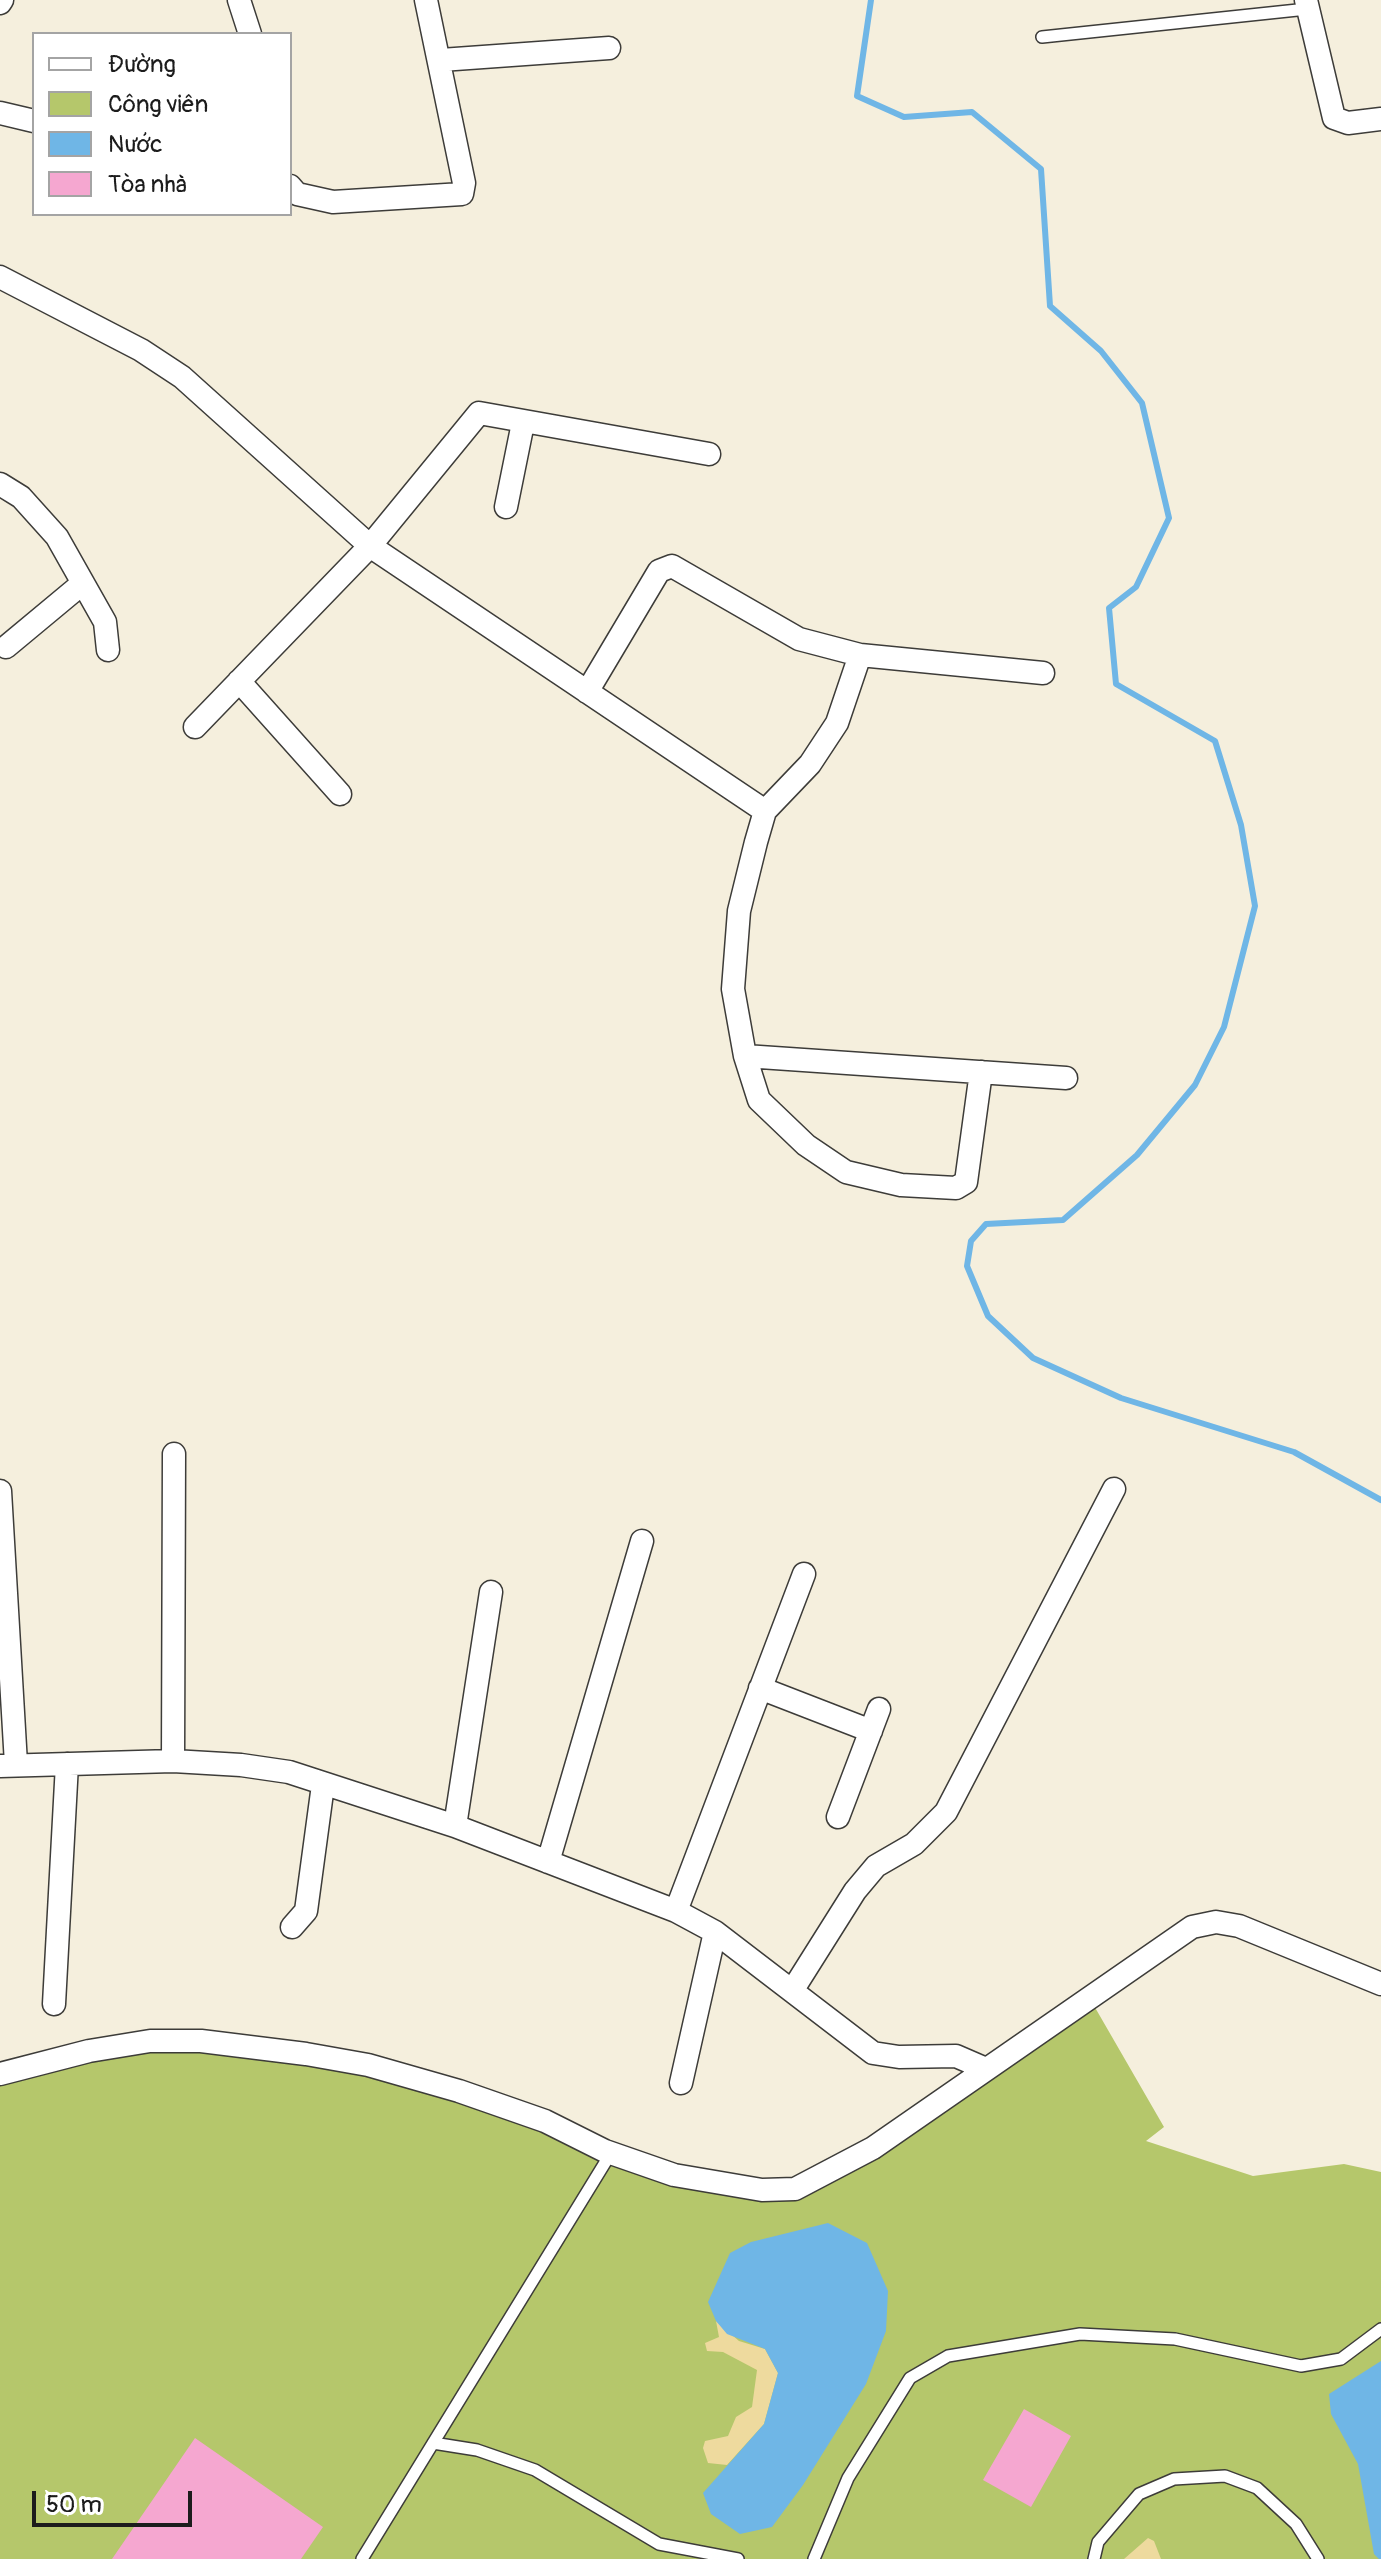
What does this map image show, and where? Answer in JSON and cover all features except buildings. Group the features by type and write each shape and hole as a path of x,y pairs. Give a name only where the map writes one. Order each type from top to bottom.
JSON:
{"street":[{"path":"239,0 249,32"},
{"path":"292,188 297,194 333,202 462,194 464,183 441,60 426,0"},
{"path":"1307,4 1334,118 1348,123 1381,119"},
{"path":"441,60 609,48"},
{"path":"0,113 32,121"},
{"path":"0,277 141,350 182,377 370,546 765,811"},
{"path":"195,727 370,546 479,413 709,454"},
{"path":"506,507 523,423"},
{"path":"0,484 21,497 57,537 105,622 108,650"},
{"path":"587,692 659,571 672,566 799,639 860,655 1043,673"},
{"path":"6,647 83,583"},
{"path":"860,655 837,723 810,764 765,811 739,911 733,989 745,1056 759,1100 806,1145 846,1172 901,1185 956,1188 966,1182 981,1072"},
{"path":"239,681 340,794"},
{"path":"745,1056 1066,1078"},
{"path":"173,1761 174,1454"},
{"path":"792,1991 855,1891 876,1866 914,1844 946,1812 1114,1489"},
{"path":"0,1491 8,1765 173,1761 241,1765 289,1772 455,1826 676,1911 715,1932 873,2053 899,2057 956,2056 986,2069"},
{"path":"548,1862 642,1541"},
{"path":"676,1911 804,1574"},
{"path":"455,1826 491,1592"},
{"path":"760,1688 871,1731"},
{"path":"838,1817 879,1709"},
{"path":"54,2004 67,1764"},
{"path":"292,1927 306,1911 323,1785"},
{"path":"0,2074 75,2054 150,2041 249,2046 368,2065 459,2091 545,2121 611,2153 701,2180 762,2190 795,2189 873,2148 1192,1927 1216,1922 1239,1926 1381,1984"},
{"path":"681,2083 715,1932"}],"lane":[{"path":"1042,37 1307,4"},
{"path":"362,2559 611,2153"},
{"path":"814,2559 848,2478 910,2378 948,2356 1080,2334 1175,2339 1301,2366 1341,2359 1381,2329"},
{"path":"433,2443 477,2450 535,2470 659,2544 738,2559"},
{"path":"1094,2559 1098,2542 1139,2494 1174,2479 1225,2476 1257,2488 1296,2524 1318,2559"}],"green space":[{"path":"1093,2004 1164,2127 1146,2141 1253,2176 1344,2164 1381,2172 1381,2559 0,2559 0,2082 150,2049 225,2050 371,2074 542,2129 598,2157 798,2196"}],"sand":[{"path":"716,2321 739,2341 765,2349 778,2373 764,2424 727,2465 708,2463 703,2448 705,2441 728,2436 736,2417 752,2407 757,2370 723,2352 707,2351 705,2343 719,2337"},
{"path":"1148,2538 1154,2541 1161,2559 1124,2559"}],"water":[{"path":"828,2223 867,2243 888,2291 886,2331 866,2384 803,2485 772,2527 740,2534 711,2514 703,2493 764,2424 778,2373 765,2349 727,2334 716,2321 708,2302 730,2253 751,2242"},
{"path":"1381,2361 1379,2559 1374,2554 1358,2464 1331,2414 1329,2394"}],"waterway":[{"path":"871,0 857,96 904,117 972,112 1041,169 1050,306 1101,351 1142,403 1169,518 1136,587 1109,608 1116,684 1215,741 1241,825 1255,906 1224,1027 1195,1085 1137,1155 1063,1220 986,1224 971,1241 967,1266 988,1316 1033,1358 1121,1398 1294,1452 1381,1500"}]}
